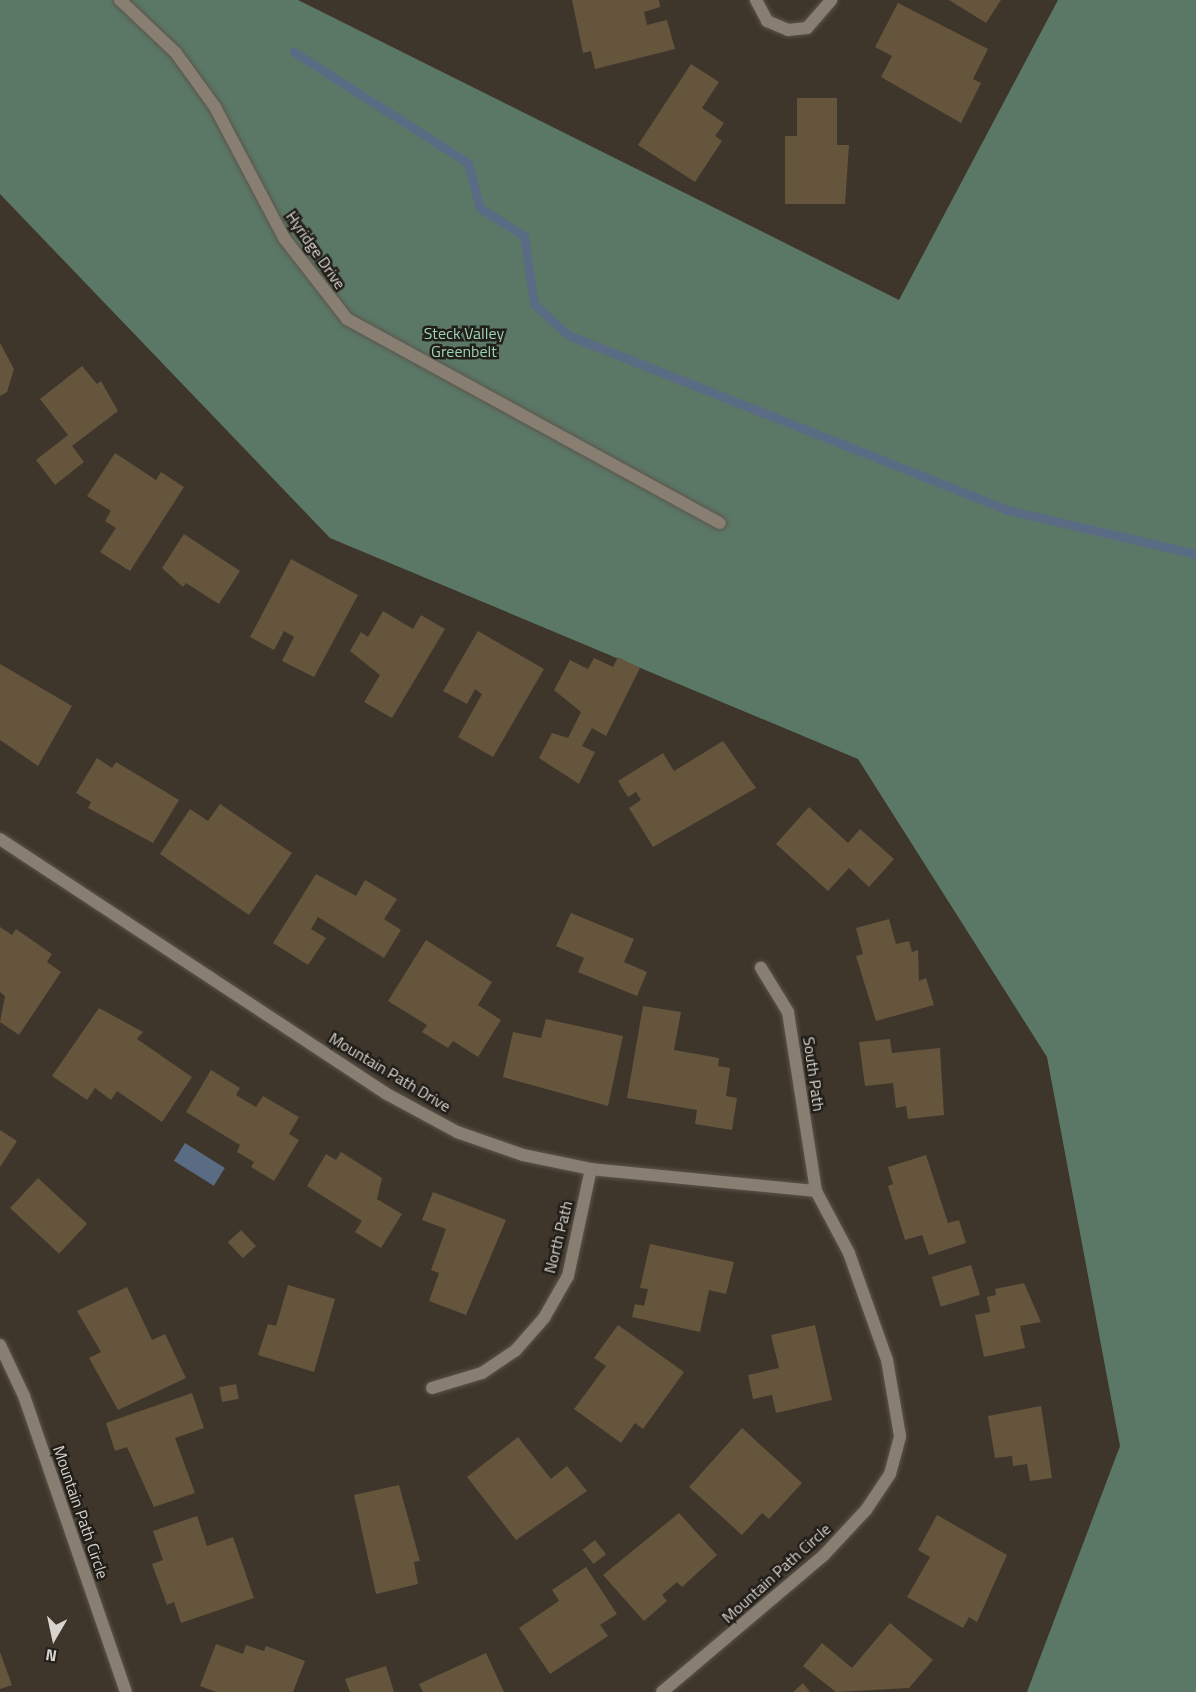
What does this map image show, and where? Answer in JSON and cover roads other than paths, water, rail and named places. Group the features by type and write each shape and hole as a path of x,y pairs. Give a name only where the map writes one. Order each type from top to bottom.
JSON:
{"street":[{"name":"Hyridge Drive","path":"120,0 176,53 215,107 284,238 347,319 720,523"},
{"path":"756,0 767,21 788,30 807,28 831,0"},
{"name":"Mountain Path Drive","path":"0,839 385,1093 457,1132 523,1155 591,1169 816,1191"},
{"name":"South Path","path":"761,968 788,1012 816,1191"},
{"name":"North Path","path":"432,1388 482,1373 515,1351 544,1318 568,1275 591,1169"},
{"name":"Mountain Path Circle","path":"662,1692 824,1555 866,1510 890,1474 900,1436 887,1360 849,1253 816,1191"},
{"name":"Mountain Path Circle","path":"0,1345 24,1396 126,1692"}],"water":[{"path":"185,1143 225,1168 214,1186 174,1161"}],"waterway":[{"path":"294,52 468,163 480,208 524,236 534,304 568,335 1007,510 1196,554"}],"park label":[{"name":"Steck Valley Greenbelt","path":"464,342"}]}
